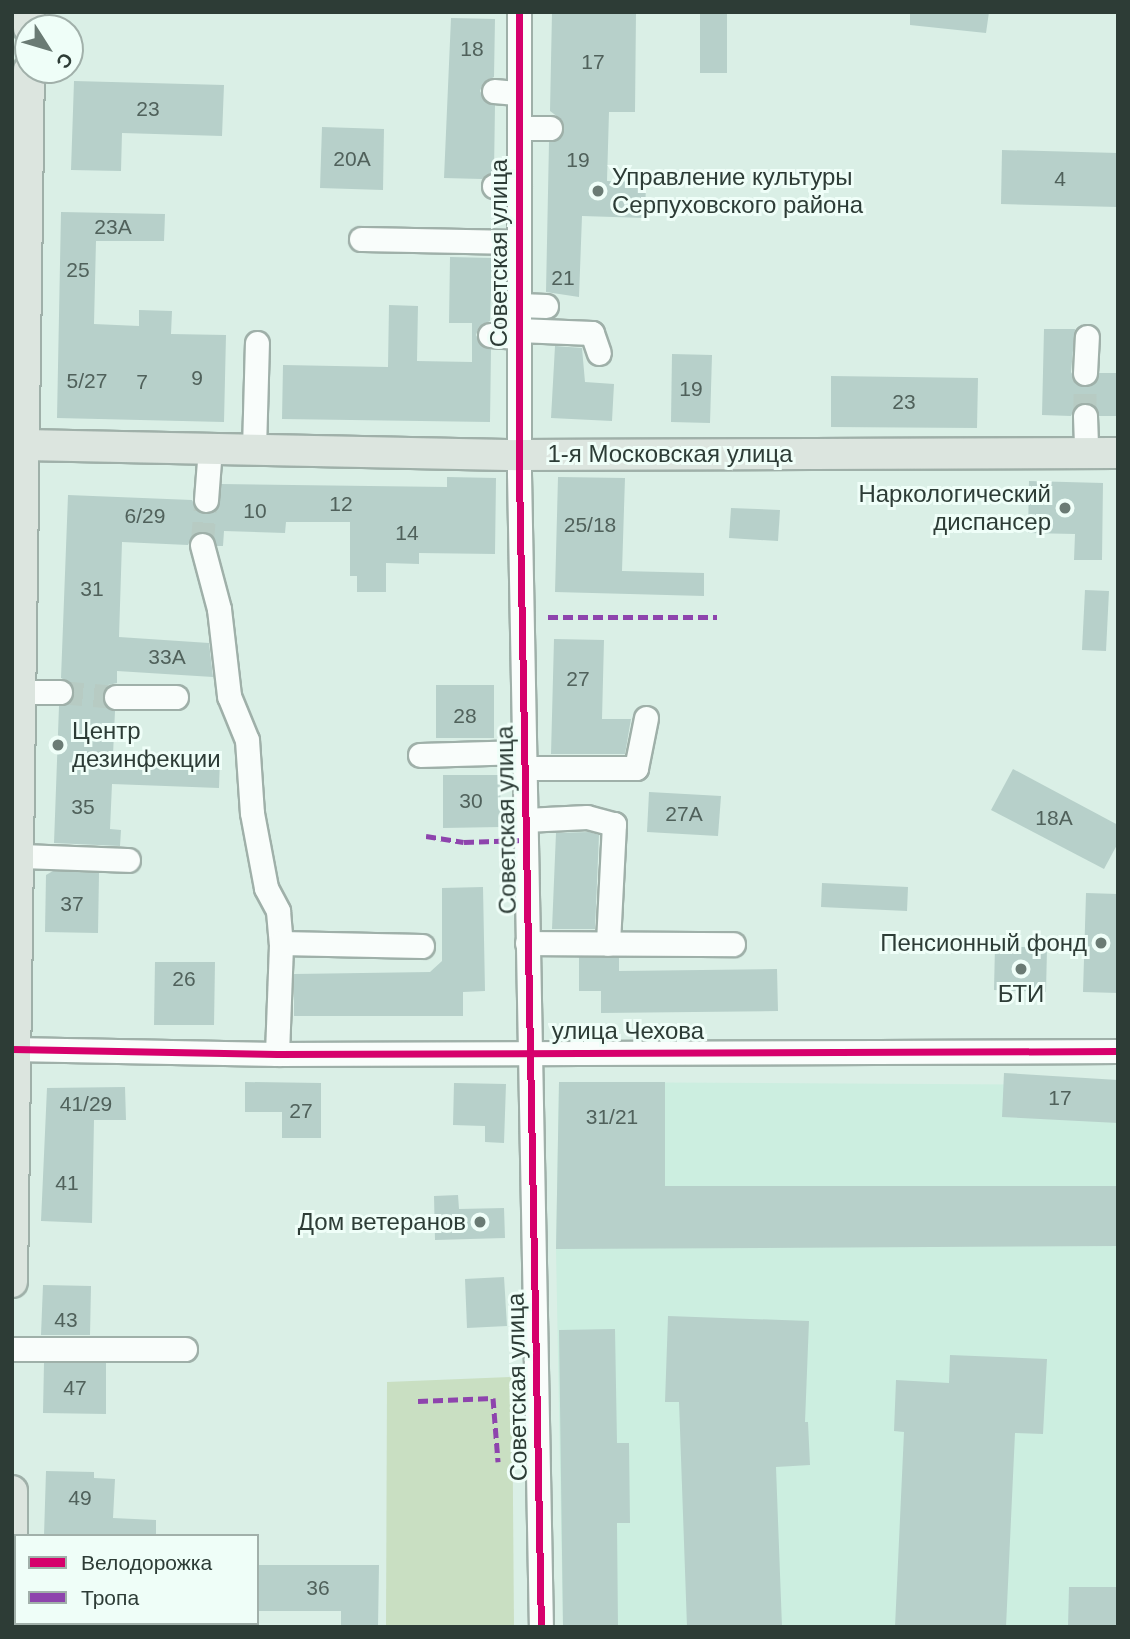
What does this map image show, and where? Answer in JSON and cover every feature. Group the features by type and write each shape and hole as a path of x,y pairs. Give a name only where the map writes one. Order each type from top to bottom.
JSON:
{"main road":[{"path":"12,1282 14,1049 20,856 16,818 19,445 29,84"},
{"name":"1-я Московская улица","path":"19,445 519,455 1118,453"},
{"path":"12,1491 12,1607"}],"street":[{"name":"Советская улица","path":"519,12 519,455 541,1627"},
{"path":"494,91 519,93"},
{"path":"519,128 550,128"},
{"path":"494,186 519,186"},
{"path":"361,239 518,242"},
{"path":"518,305 546,306"},
{"path":"490,335 592,333 599,354"},
{"path":"1086,373 1087,337"},
{"path":"254,449 257,343"},
{"path":"1085,416 1086,453"},
{"path":"206,500 209,448"},
{"path":"202,545 219,609 229,696 247,740 255,826 266,888 278,911 281,943 277,1054"},
{"path":"18,710 60,692"},
{"path":"116,697 176,698"},
{"path":"420,755 636,768 646,718"},
{"path":"525,820 587,817 614,824 608,944"},
{"path":"20,856 128,860"},
{"path":"281,943 422,946"},
{"path":"527,943 733,944"},
{"name":"улица Чехова","path":"14,1049 277,1054 529,1050 1118,1051"},
{"path":"12,1349 184,1349"}],"shaded area":[{"path":"559,1082 1118,1085 1118,1627 563,1627 556,1249"},
{"path":"512,1377 514,1627 386,1627 387,1382"}],"building":[{"path":"552,12 636,12 635,112 609,112 607,181 646,182 645,218 582,216 579,297 546,292 549,142 558,140 564,129 562,120 550,111"},
{"path":"700,12 727,12 727,73 700,73"},
{"path":"910,12 989,12 986,33 910,25"},
{"path":"451,18 495,19 494,77 483,83 480,91 486,102 495,105 494,172 482,179 444,178"},
{"path":"84,81 224,85 222,136 122,133 121,171 71,170 74,84 84,84"},
{"path":"322,127 384,129 383,190 320,188"},
{"path":"1002,150 1118,153 1118,207 1001,204"},
{"path":"61,212 165,214 164,241 96,241 94,324 139,326 139,310 172,311 171,334 226,335 224,422 57,418"},
{"path":"450,257 492,258 490,321 479,327 476,335 482,346 491,349 490,422 282,419 283,365 388,367 389,305 418,306 417,361 472,362 472,323 449,323"},
{"path":"1044,329 1075,329 1071,372 1078,385 1092,385 1099,373 1118,373 1118,416 1099,416 1096,408 1085,402 1077,404 1071,416 1042,415"},
{"path":"555,346 582,348 585,382 614,384 612,421 551,418"},
{"path":"672,354 712,355 710,423 671,422"},
{"path":"831,376 978,378 977,428 831,427"},
{"path":"447,477 496,478 495,554 419,553 419,564 386,563 386,592 357,592 357,576 350,576 350,522 286,522 285,533 224,531 223,546 217,546 205,531 193,535 188,545 122,542 119,637 209,643 213,677 117,671 117,683 108,685 102,696 104,705 115,711 113,755 220,760 219,788 112,784 110,829 121,830 120,846 54,843 59,706 68,704 74,693 72,684 61,678 68,495 192,500 198,511 206,514 218,507 221,484 447,487"},
{"path":"558,477 625,478 622,571 704,573 704,596 555,592"},
{"name":"Наркологический диспансер","path":"1029,481 1103,483 1102,560 1074,560 1075,534 1028,533"},
{"path":"731,508 780,510 778,541 729,538"},
{"path":"1085,590 1109,591 1106,651 1082,650"},
{"path":"554,639 604,640 602,719 631,719 625,754 551,754"},
{"path":"436,685 494,685 494,738 436,738"},
{"path":"1013,769 1118,825 1118,843 1104,869 991,810"},
{"path":"443,775 500,775 501,827 443,828"},
{"path":"649,792 721,796 718,836 647,832"},
{"path":"589,832 599,835 595,929 552,929 556,833"},
{"path":"53,871 99,873 98,933 45,932 46,875"},
{"path":"822,883 908,887 907,911 821,907"},
{"path":"483,887 485,991 463,992 463,1016 294,1016 294,974 430,972 442,961 442,888"},
{"name":"Пенсионный фонд","path":"1086,893 1118,894 1118,993 1083,992"},
{"name":"БТИ","path":"995,946 1047,948 1046,992 994,990"},
{"path":"579,957 619,957 619,971 777,969 778,1011 601,1013 601,991 579,991"},
{"path":"155,962 215,962 214,1025 154,1025"},
{"path":"1004,1073 1118,1080 1118,1123 1002,1117"},
{"path":"245,1082 321,1083 321,1138 282,1138 282,1112 245,1112"},
{"path":"559,1082 665,1082 665,1186 1118,1186 1118,1246 556,1249"},
{"path":"454,1083 506,1084 504,1143 485,1142 485,1126 453,1125"},
{"path":"125,1087 126,1120 94,1120 92,1223 41,1221 47,1088"},
{"path":"458,1195 459,1209 504,1208 505,1238 435,1240 434,1196"},
{"path":"504,1277 507,1326 467,1328 465,1279"},
{"path":"43,1285 91,1286 90,1335 41,1335"},
{"path":"668,1316 809,1321 805,1422 808,1422 810,1465 776,1467 782,1627 687,1627 679,1402 665,1402"},
{"path":"615,1329 617,1443 629,1443 630,1523 617,1523 618,1627 563,1627 559,1330"},
{"path":"950,1355 1047,1359 1043,1434 1015,1433 1006,1627 895,1627 904,1432 894,1431 896,1380 949,1383"},
{"path":"44,1363 106,1363 106,1414 43,1413"},
{"path":"46,1471 94,1472 94,1478 115,1479 113,1518 156,1520 156,1534 44,1534"},
{"path":"259,1565 379,1565 378,1627 341,1627 341,1611 259,1611"},
{"path":"1069,1587 1118,1587 1118,1627 1068,1627"}],"tunnel":[{"path":"1085,373 1085,416"},
{"path":"202,545 206,500"},
{"path":"60,692 116,697"}],"marked path":[{"path":"548,617 717,617"},
{"path":"426,836 464,842 525,840"},
{"path":"418,1401 493,1398 498,1462"}],"cycle path":[{"path":"519,12 519,474 541,1627"},
{"path":"12,1049 277,1054 1118,1051"}],"place":[{"name":"Управление культуры Серпуховского района","path":"598,191"},
{"name":"Наркологический диспансер","path":"1065,508"},
{"name":"Центр дезинфекции","path":"58,745"},
{"name":"Пенсионный фонд","path":"1101,943"},
{"name":"БТИ","path":"1021,969"},
{"name":"Дом ветеранов","path":"480,1222"}]}
